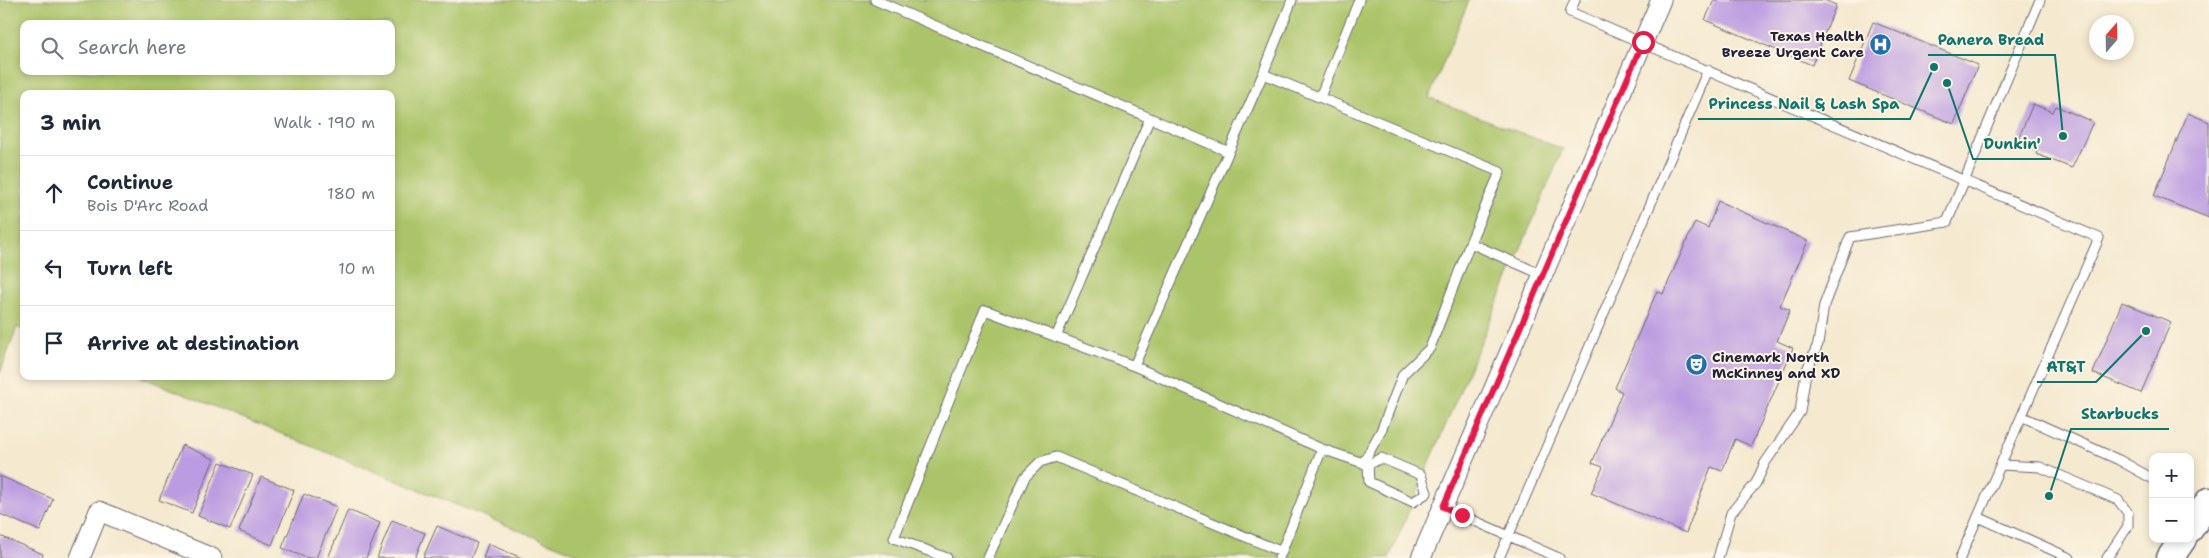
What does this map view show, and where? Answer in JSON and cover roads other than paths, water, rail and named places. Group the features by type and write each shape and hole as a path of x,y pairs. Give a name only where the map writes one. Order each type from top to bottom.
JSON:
{"main road":[{"path":"2194,523 2205,505"},
{"path":"2170,558 2180,543"}],"street":[{"path":"1421,558 1661,0"},
{"path":"80,558 99,511 212,558"}],"lane":[{"path":"875,0 1228,152"},
{"path":"1134,366 1263,74 1292,0"},
{"path":"1320,97 1358,0"},
{"path":"1575,0 1570,12 2099,238 2023,417 1960,558"},
{"path":"1718,558 1731,513 1756,483 1764,463 1800,412 1806,372 1818,344 1824,305 1850,237 1947,222 2040,0"},
{"path":"1499,558 1708,70"},
{"path":"1263,74 1500,172 1470,243 1430,348 1403,374 1381,431 1365,464 1369,482 1413,502 1427,493"},
{"path":"1056,337 1150,118"},
{"path":"1470,243 1543,275"},
{"path":"947,558 894,538 985,310 1134,366 1322,449 1365,464 1381,458 1421,475 1427,493 1444,504 1559,558"},
{"path":"2023,417 2119,460 2149,477"},
{"path":"988,558 1026,478 1040,462 1056,457 1281,555 1322,449"},
{"path":"2000,466 2040,467 2118,500 2128,512 2128,526 2107,558"},
{"path":"1978,517 2070,558"}],"place":[{"name":"Texas Health Breeze Urgent Care","path":"1880,44"},
{"name":"Princess Nail & Lash Spa","path":"1934,67"},
{"name":"Dunkin'","path":"1947,83"},
{"name":"Panera Bread","path":"2063,136"},
{"name":"AT&T","path":"2146,331"},
{"name":"Cinemark North McKinney and XD","path":"1696,365"},
{"name":"Starbucks","path":"2049,496"}]}
